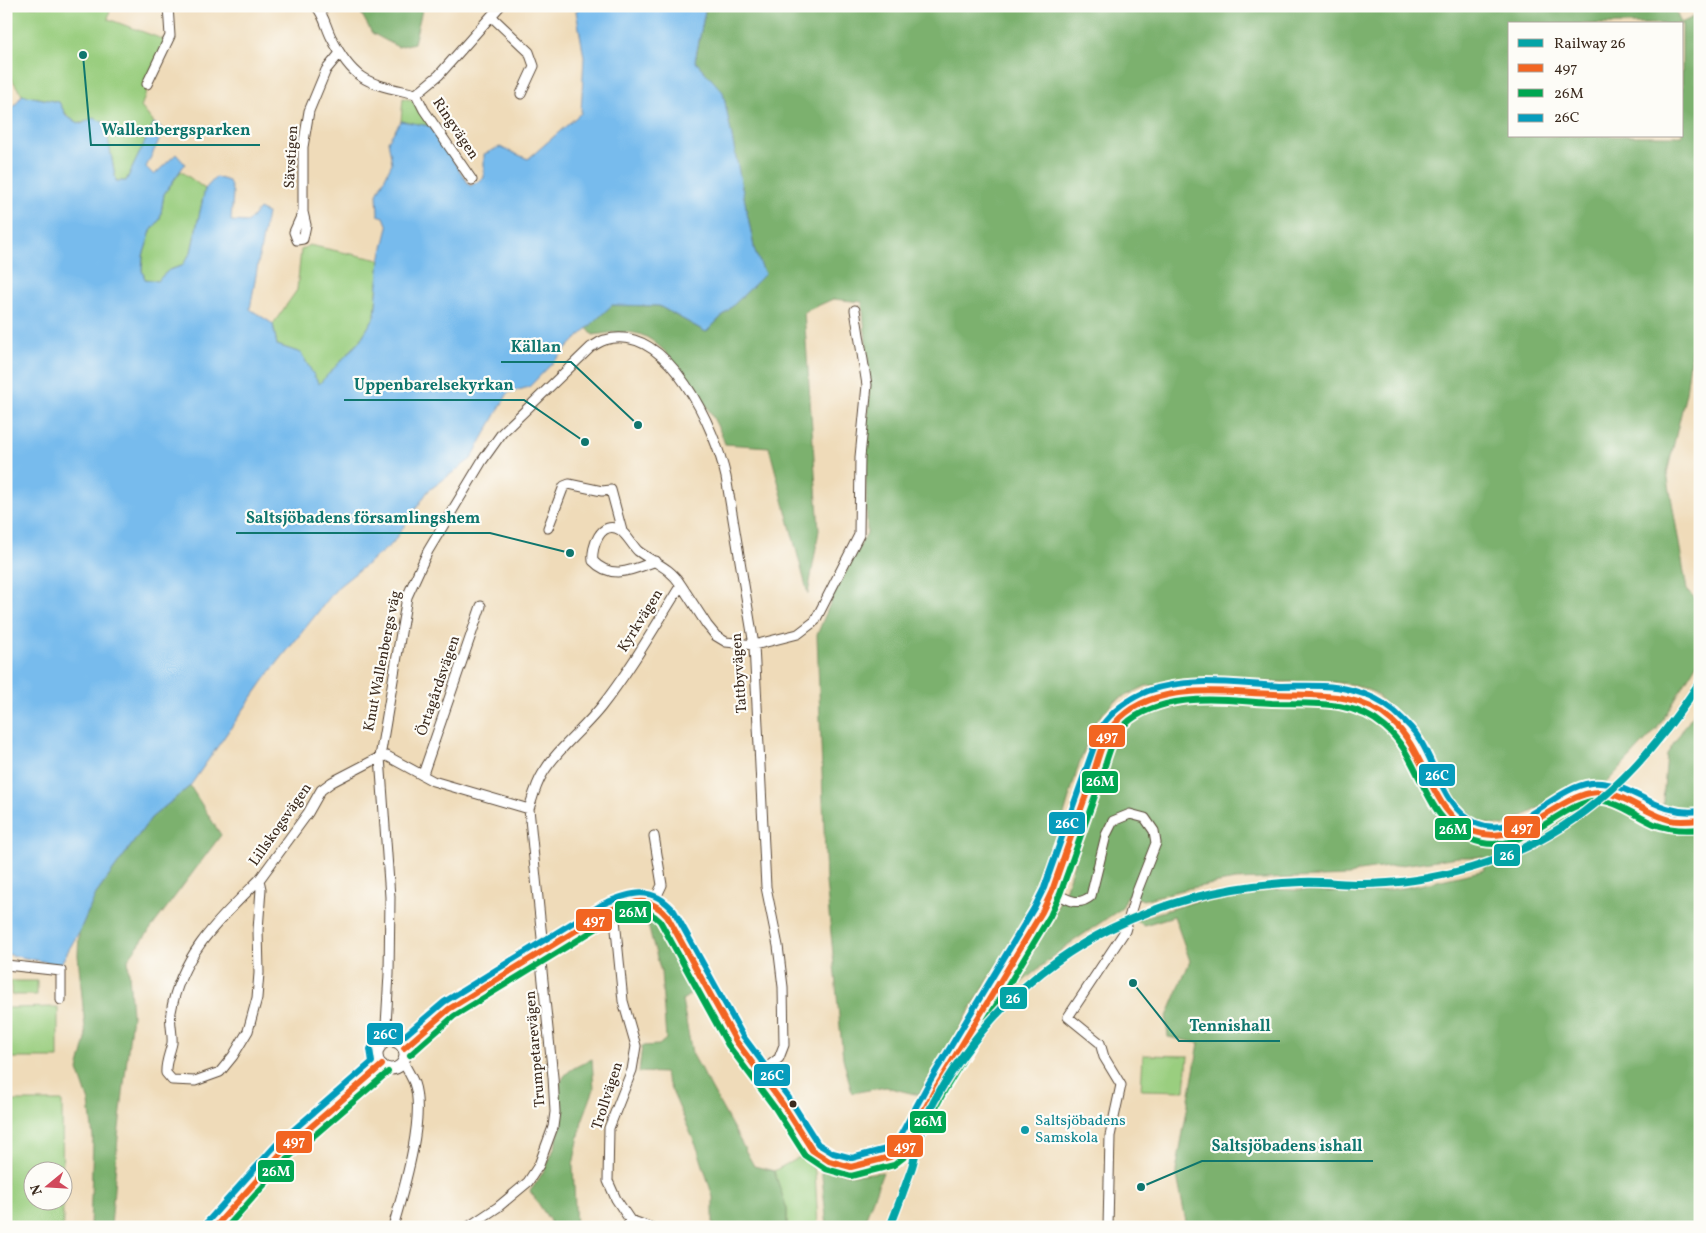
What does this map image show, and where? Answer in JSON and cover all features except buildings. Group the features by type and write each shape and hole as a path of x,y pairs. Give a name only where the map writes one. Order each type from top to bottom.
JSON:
{"street":[{"path":"147,84 170,36 168,6"},
{"name":"Ringvägen","path":"316,6 340,53 356,74 382,88 416,94 439,75 500,6"},
{"path":"491,16 529,52 534,66 521,94"},
{"name":"Sävstigen","path":"303,212 303,147 309,111 326,70 340,53"},
{"name":"Ringvägen","path":"416,94 424,110 472,180"},
{"name":"Kyrkvägen","path":"540,952 542,938 529,808 542,774 556,755 602,706 642,648 680,585 716,636 736,645 754,645 798,634 815,621 859,535 860,457 867,385 855,310"},
{"name":"Tattbyvägen","path":"591,347 605,340 621,338 635,341 650,348 664,358 676,372 704,414 720,450 754,645 766,886 778,946 783,987 784,1045 779,1058 760,1073"},
{"name":"Knut Wallenbergs väg","path":"384,1042 389,974 390,897 380,757 400,628 407,597 419,567 482,462 502,433 591,347"},
{"path":"548,528 564,486 569,484 595,490 611,490 622,531 637,550 670,571 680,585"},
{"path":"622,531 614,528 600,533 594,545 592,555 593,562 600,569 610,573 622,572 656,561"},
{"name":"Örtagårdsvägen","path":"423,774 481,606"},
{"path":"404,1048 449,1009 540,952 614,909 632,902 653,904 668,916 736,1041 812,1150 829,1161 851,1167 861,1166 898,1152 910,1138 924,1108 1034,928 1052,891 1108,732 1122,713 1154,698 1207,690 1337,696 1362,703 1387,716 1412,743 1444,808 1465,828 1483,834 1503,834 1522,827 1572,800 1592,792 1610,794 1658,816 1677,822 1700,820"},
{"path":"380,757 387,756 433,781 529,808"},
{"name":"Lillskogsvägen","path":"259,880 261,889 258,930 259,973 257,998 248,1031 233,1056 220,1072 195,1081 172,1080 166,1073 172,1042 170,1016 173,1001 190,960 202,940 259,880 308,813 320,790 380,757"},
{"path":"1052,891 1073,902 1084,901 1091,896 1110,826 1121,816 1134,815 1142,817 1150,824 1156,836 1156,843 1133,902 1126,931 1068,1017 1100,1042 1104,1058 1121,1085 1110,1136 1108,1227"},
{"path":"653,904 662,885 654,836"},
{"name":"Trollvägen","path":"614,909 623,1001 636,1046 632,1070 609,1128 607,1154 608,1181 628,1223"},
{"name":"Trumpetarevägen","path":"468,1227 498,1207 528,1182 539,1165 553,1127 555,1112 554,1077 540,952"},
{"path":"6,965 61,971 61,1000"},
{"path":"382,1065 378,1052 384,1042 393,1041 404,1048 403,1062 414,1083 416,1112 412,1147 393,1227"},
{"path":"382,1065 393,1068 403,1062"},
{"path":"220,1224 282,1152 382,1065"},
{"path":"628,1223 650,1227"}],"green space":[{"path":"6,6 111,6 108,19 165,40 141,107 154,123 126,181 116,181 105,123 89,124 77,122 68,116 59,102 22,95 6,70"},
{"path":"400,6 426,6 422,10 414,43 398,47 372,33 361,13 398,13"},
{"path":"706,6 1674,6 1681,22 1508,22 1508,138 1684,138 1683,22 1700,14 1700,278 1686,393 1667,473 1687,590 1700,603 1700,658 1657,729 1606,783 1563,796 1504,826 1472,822 1446,794 1420,742 1375,693 1356,685 1332,682 1198,682 1146,686 1115,701 1096,721 1079,764 1051,859 1028,914 919,1095 886,1087 852,1093 843,1058 826,882 817,635 836,589 867,533 865,442 870,381 862,302 833,299 804,312 819,530 808,594 769,447 725,444 712,416 690,381 664,350 651,340 639,334 628,332 593,335 587,328 612,305 659,306 706,332 765,274 755,252 723,93 695,61"},
{"path":"403,98 415,101 430,126 401,121"},
{"path":"181,171 205,189 191,252 182,266 169,270 157,281 145,279 142,270 143,256 151,230 160,219 164,194"},
{"path":"309,245 380,260 375,316 359,342 319,385 301,353 277,345 273,324 297,290 301,250"},
{"path":"1219,697 1319,701 1359,708 1388,728 1410,761 1439,817 1464,837 1491,845 1521,835 1579,805 1595,801 1607,800 1661,824 1667,754 1700,703 1700,1227 1187,1227 1176,1171 1199,1043 1168,1037 1166,1019 1190,961 1174,916 1144,925 1134,920 1207,898 1266,889 1368,893 1415,886 1485,870 1483,857 1458,857 1359,871 1349,876 1235,880 1186,889 1143,900 1128,894 1122,908 1065,947 1005,996 1050,921 1065,891 1111,748 1126,724 1148,713"},
{"path":"190,786 221,835 128,959 132,1015 118,1137 111,1227 90,1227 93,1138 89,1102 78,1070 86,1039 78,955 79,932 96,894 151,818"},
{"path":"644,911 664,923 678,944 699,989 682,1000 692,1053 754,1166 774,1171 787,1209 787,1227 713,1227 713,1197 698,1150 664,1073 639,1072 642,1046 659,1045 666,1039 661,972"},
{"path":"11,981 37,981 37,995 11,995"},
{"path":"58,1007 58,1058 6,1058 6,1008"},
{"path":"1143,1055 1188,1056 1185,1091 1141,1090"},
{"path":"592,1059 594,1089 582,1121 573,1165 576,1227 550,1227 550,1221 530,1191 545,1169 558,1136 561,1122 560,1084 572,1069"},
{"path":"6,1101 62,1101 62,1160 22,1160 22,1210 63,1210 63,1227 6,1227"},
{"path":"807,1153 815,1172 818,1227 787,1227 787,1209 774,1171"},
{"path":"821,1166 851,1175 883,1172 865,1220 879,1224 878,1227 827,1227"}],"water":[{"path":"582,6 706,6 695,61 723,92 755,252 765,274 706,332 659,306 612,305 529,387 508,393 471,459 428,491 392,544 338,587 267,676 190,786 151,818 96,894 79,932 60,965 6,954 6,118 22,95 59,102 67,117 81,124 93,118 105,123 116,181 126,181 154,123 164,130 146,167 154,175 176,154 185,164 164,194 160,219 151,231 143,256 142,270 145,279 157,281 169,270 182,266 191,252 205,189 216,177 229,181 233,193 231,221 248,222 259,209 267,213 250,309 273,324 277,345 301,353 319,384 359,342 375,316 380,260 388,227 384,217 378,215 377,194 392,163 388,141 401,121 430,126 470,186 484,178 484,154 500,147 528,159 581,113 584,57 576,11"}],"rail line":[{"name":"26","path":"890,1227 912,1167 923,1126 935,1099 951,1073 994,1017 1030,982 1069,953 1111,929 1155,910 1202,895 1251,886 1302,882 1361,884 1416,880 1471,868 1508,855 1542,839 1574,819 1603,797 1654,744 1700,682"}],"transit line":[{"name":"26C","path":"208,1221 276,1145 372,1062 370,1049 379,1035 394,1032 403,1037 444,1002 603,904 623,896 641,893 658,897 674,911 743,1036 789,1098 818,1144 833,1153 852,1158 886,1149 898,1140 930,1081 1034,908 1044,888 1101,727 1116,710 1128,701 1148,691 1164,686 1196,682 1324,686 1342,688 1369,696 1390,708 1415,732 1442,786 1456,808 1465,817 1476,823 1491,827 1521,820 1562,794 1591,783 1605,783 1618,787 1668,809 1699,811"},
{"name":"497","path":"404,1048 449,1009 608,911 632,903 646,902 660,909 667,916 736,1041 782,1103 812,1150 829,1161 851,1167 890,1157 905,1146 937,1086 1042,912 1052,891 1107,735 1115,723 1128,711 1142,703 1167,695 1207,691 1321,696 1336,697 1365,704 1379,711 1404,734 1449,813 1460,824 1475,832 1491,835 1506,833 1520,828 1576,798 1600,792 1621,797 1660,817 1670,820 1700,820"},
{"name":"26M","path":"410,1055 454,1016 612,919 631,912 643,911 660,921 728,1045 775,1108 805,1155 826,1169 851,1176 894,1165 912,1151 945,1090 1050,916 1060,894 1114,739 1121,728 1132,718 1145,711 1166,704 1192,700 1219,700 1332,705 1346,707 1373,718 1397,740 1432,803 1442,817 1454,830 1470,839 1487,844 1504,843 1519,839 1576,806 1591,801 1616,804 1654,824 1666,828 1700,829"},
{"name":"497","path":"215,1227 282,1152 382,1065"},
{"name":"26M","path":"227,1227 288,1158 388,1072"}],"place":[{"name":"Wallenbergsparken","path":"83,55"},
{"name":"Källan","path":"638,425"},
{"name":"Uppenbarelsekyrkan","path":"585,442"},
{"name":"Saltsjöbadens församlingshem","path":"570,553"},
{"name":"Tennishall","path":"1133,983"},
{"name":"Saltsjöbadens Samskola","path":"1025,1130"},
{"name":"Saltsjöbadens ishall","path":"1141,1187"}]}
